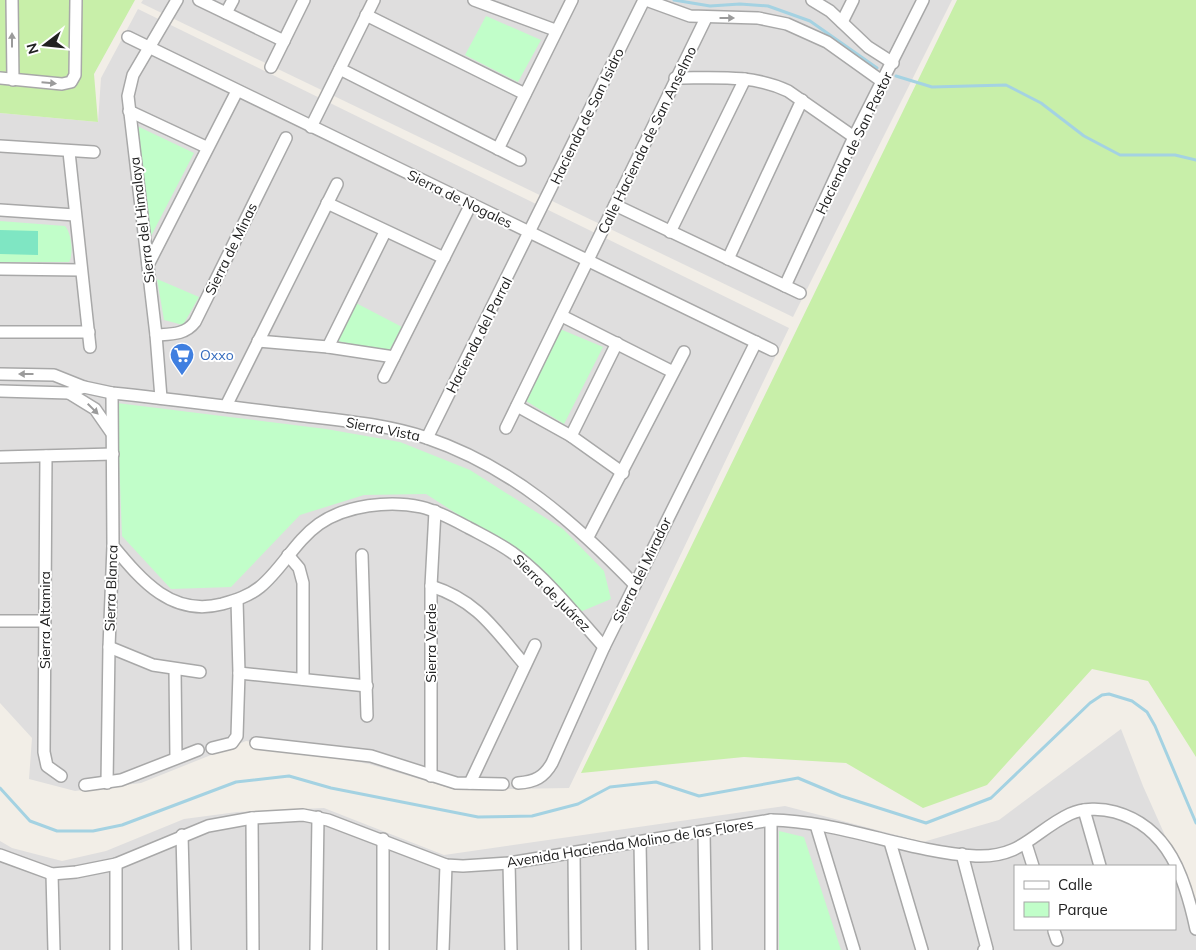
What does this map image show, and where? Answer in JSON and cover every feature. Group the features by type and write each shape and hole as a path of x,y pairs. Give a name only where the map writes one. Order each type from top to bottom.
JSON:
{"street":[{"path":"12,0 13,80"},
{"path":"0,78 62,84 71,82 75,75 76,0"},
{"name":"Sierra del Himalaya","path":"161,398 156,335 129,111 129,86 148,46 177,0"},
{"path":"199,0 284,41"},
{"path":"226,13 233,0"},
{"path":"271,67 304,0"},
{"path":"311,126 374,0"},
{"path":"474,0 555,30"},
{"path":"498,149 555,30 572,0"},
{"path":"645,0 682,14 706,18 758,18 787,24 827,42 883,82"},
{"name":"Hacienda de San Isidro","path":"530,232 645,0"},
{"path":"812,0 842,22 868,47 893,63"},
{"path":"842,22 853,0"},
{"name":"Hacienda de San Pastor","path":"785,286 854,137 893,63 923,0"},
{"path":"366,15 525,94"},
{"name":"Calle Hacienda de San Anselmo","path":"506,428 562,316 675,78 706,18"},
{"name":"Sierra de Nogales","path":"128,37 772,350"},
{"path":"340,69 520,160"},
{"path":"675,78 745,79 777,85 802,100 854,137"},
{"path":"670,232 745,79"},
{"path":"148,265 206,147 237,91"},
{"path":"728,259 802,100"},
{"path":"129,111 206,147"},
{"name":"Sierra de Minas","path":"156,335 181,333 190,328 194,322 286,138"},
{"path":"0,146 69,152 94,152"},
{"path":"69,152 90,346"},
{"path":"226,406 337,184"},
{"path":"327,203 444,258"},
{"path":"384,376 471,204"},
{"path":"615,205 800,293"},
{"path":"0,210 75,215"},
{"path":"328,347 386,232"},
{"name":"Hacienda del Parral","path":"427,438 530,232"},
{"path":"0,270 81,270"},
{"path":"562,316 673,372"},
{"path":"0,332 88,332"},
{"path":"258,342 328,347 394,356"},
{"name":"Sierra del Mirador","path":"518,783 534,781 549,769 604,646 756,342"},
{"path":"571,436 617,343"},
{"path":"588,537 684,352"},
{"name":"Sierra Vista","path":"0,374 60,376 84,387 112,392 362,424 427,438 498,471 524,486 588,537 635,585"},
{"path":"60,376 64,393 95,409 111,432"},
{"path":"0,391 64,393 84,387"},
{"name":"Sierra Blanca","path":"107,784 113,546 112,392"},
{"path":"517,406 571,436 623,472"},
{"path":"0,457 113,454"},
{"name":"Sierra Altamira","path":"46,456 45,760 50,770 61,776"},
{"name":"Sierra de Juárez","path":"113,546 139,577 167,599 184,605 200,606 237,600 260,587 319,524 348,511 370,507 407,505 435,511 496,542 520,558 604,646"},
{"name":"Sierra Verde","path":"431,776 431,586 435,511"},
{"path":"362,555 367,716"},
{"path":"288,556 299,568 303,583 303,679"},
{"path":"431,586 455,594 472,605 526,666"},
{"path":"212,748 232,743 237,736 239,673 237,600"},
{"path":"0,621 44,621"},
{"path":"470,784 535,645"},
{"path":"109,647 143,662 200,672"},
{"path":"175,669 176,758"},
{"path":"239,673 367,686"},
{"path":"256,743 362,755 450,782 503,784"},
{"path":"85,785 107,784 121,780 198,750"},
{"path":"1084,810 1100,865"},
{"name":"Avenida Hacienda Molino de las Flores","path":"0,855 52,874 90,870 116,864 182,835 208,826 252,818 288,815 318,817 383,839 446,865 508,863 640,843 771,820 816,825 890,842 962,854 999,855 1026,844 1064,817 1084,810 1110,810 1147,826 1155,833 1174,865"},
{"path":"316,950 318,817"},
{"path":"252,818 252,950"},
{"path":"771,820 771,950"},
{"path":"816,825 854,950"},
{"path":"704,832 706,950"},
{"path":"182,835 185,950"},
{"path":"383,839 383,950"},
{"path":"890,842 922,950"},
{"path":"640,843 642,950"},
{"path":"1026,844 1034,865"},
{"path":"574,853 575,950"},
{"path":"962,854 986,950"},
{"path":"508,863 511,950"},
{"path":"116,864 116,950"},
{"path":"443,950 446,865"},
{"name":"Avenida Hacienda Molino de las Flores","path":"1176,868 1182,880 1196,928"},
{"path":"52,874 54,950"}],"shaded area":[{"path":"143,0 952,0 793,317 141,3"},
{"path":"138,9 789,328 569,788 456,790 369,764 246,741 141,783 75,791 29,779 32,738 0,703 0,113 98,122 101,78"},
{"path":"1121,729 1143,786 1196,905 1196,950 0,950 0,841 12,848 62,861 106,851 184,819 237,812 324,808 444,855 785,806 923,842 999,820"}],"green space":[{"path":"0,0 135,0 94,74 98,122 0,113"},
{"path":"957,0 1196,0 1196,757 1148,681 1092,669 987,785 923,808 846,763 744,757 581,773"},
{"path":"486,16 541,40 518,82 465,55"},
{"path":"137,126 194,153 150,238"},
{"path":"0,221 65,226 71,243 71,258 69,262 0,262"},
{"path":"0,230 38,231 38,255 0,254"},
{"path":"157,279 199,297 183,325 164,320"},
{"path":"356,303 402,327 389,351 337,341"},
{"path":"560,329 603,347 564,424 526,401"},
{"path":"117,403 326,429 400,442 470,470 563,529 604,571 611,599 580,612 529,560 426,494 364,495 300,515 231,587 171,589 122,536"},
{"path":"779,831 804,837 841,950 779,950"}],"waterway":[{"path":"674,0 710,6 740,4 768,6 810,21 877,68"},
{"path":"896,76 932,87 1006,85 1041,103 1084,136 1120,155 1175,155 1196,160"},
{"path":"0,788 30,821 57,831 93,831 122,825 236,782 289,776 331,788 478,817 532,816 578,804 610,787 656,782 699,796 798,778 841,796 926,823 991,798 1090,703 1102,695 1109,694 1132,701 1147,712 1155,726 1196,823"}],"place":[{"name":"Oxxo","path":"182,376"}]}
